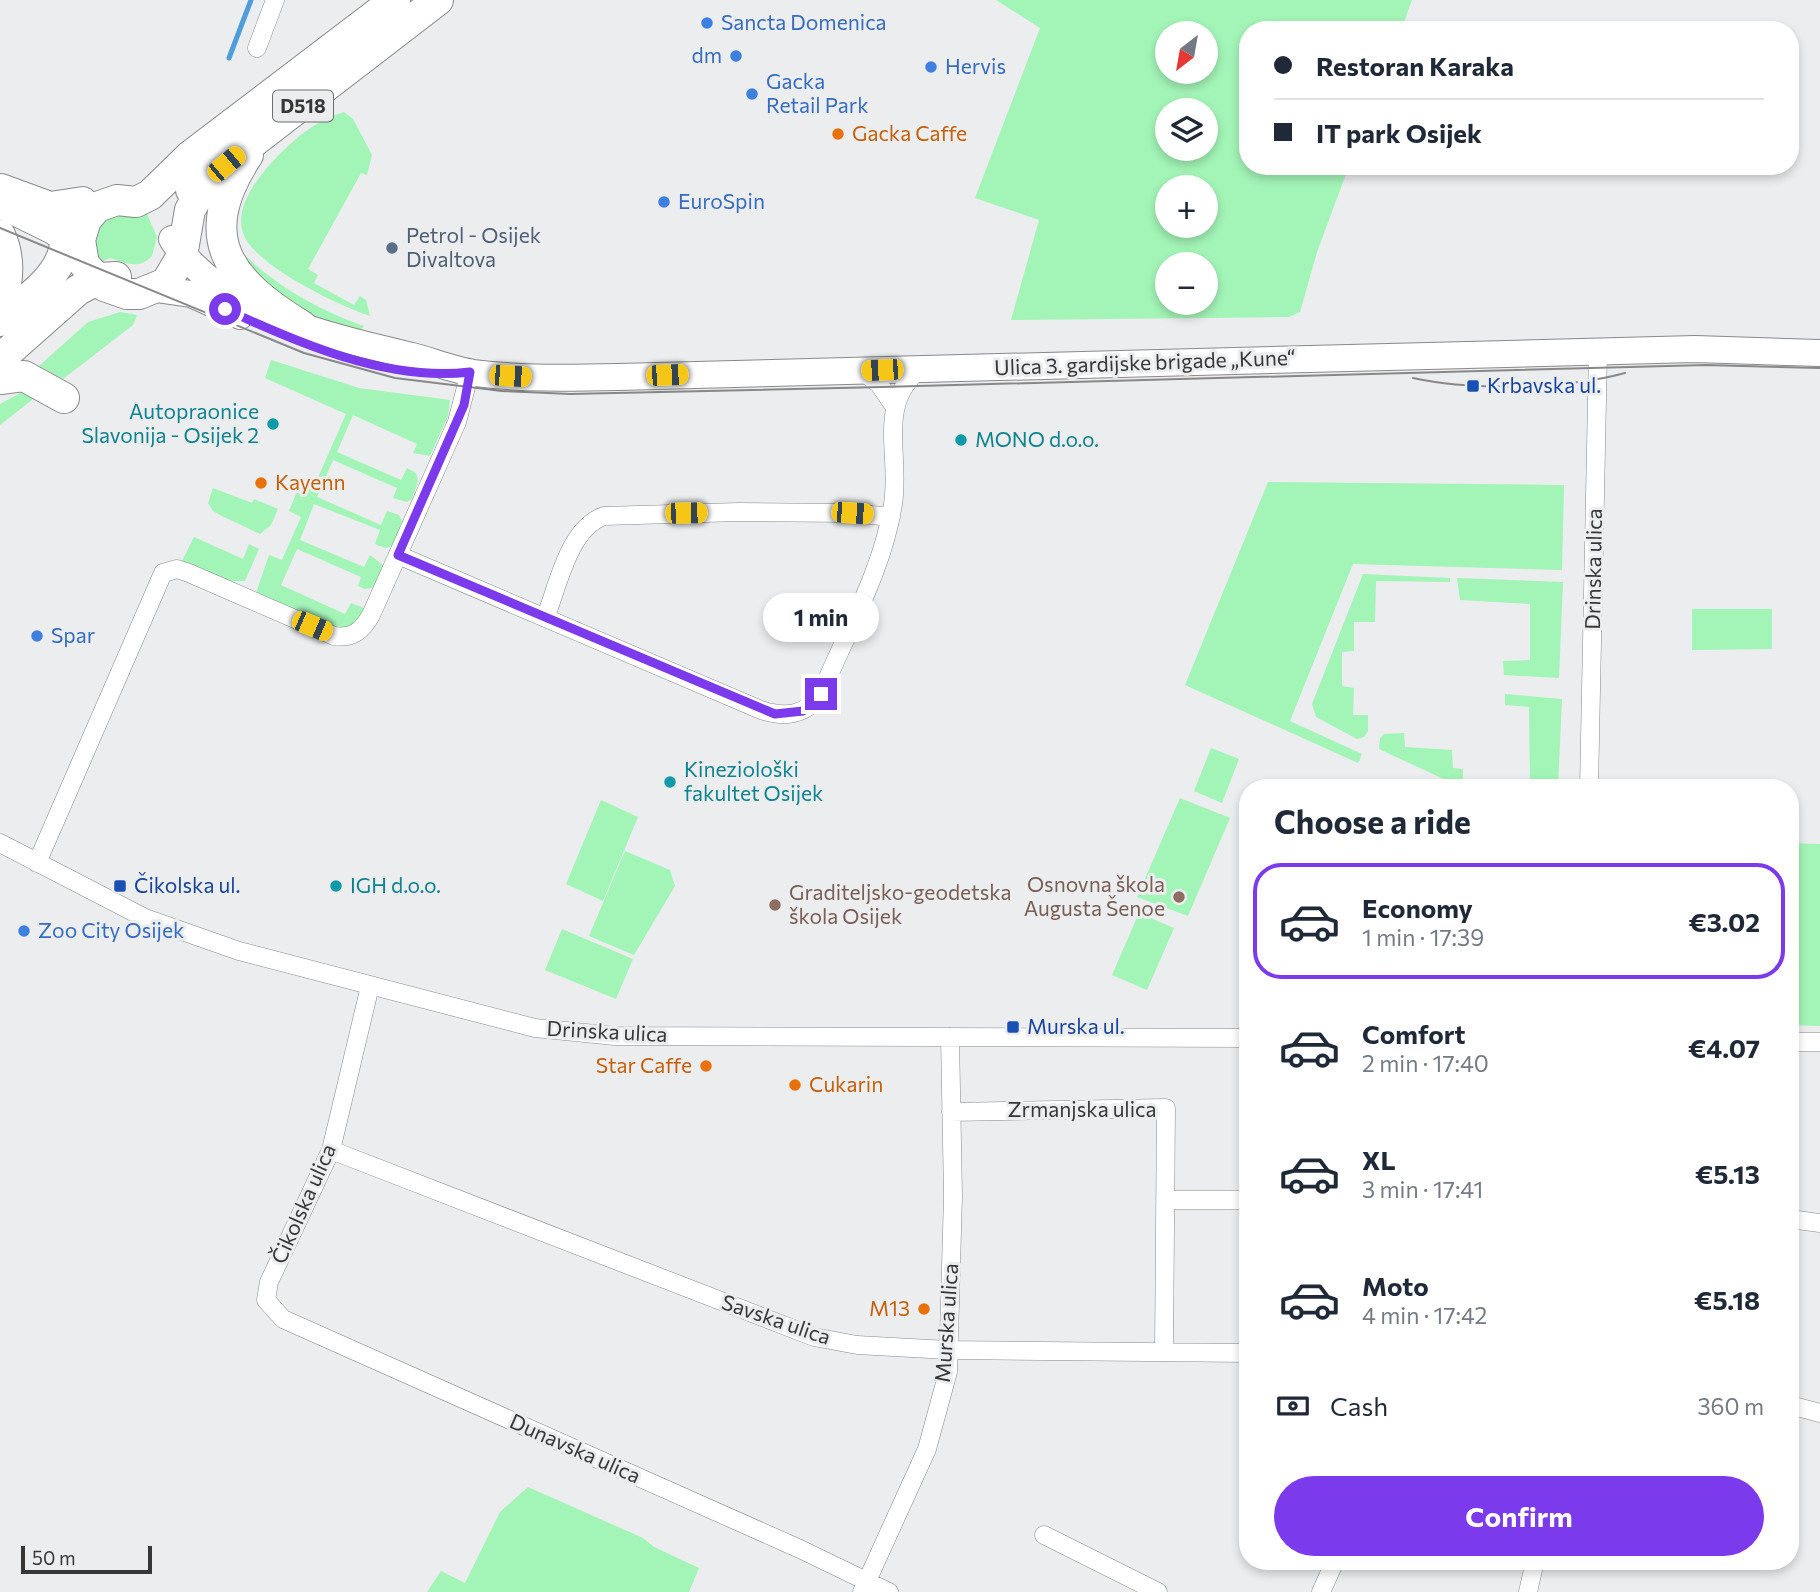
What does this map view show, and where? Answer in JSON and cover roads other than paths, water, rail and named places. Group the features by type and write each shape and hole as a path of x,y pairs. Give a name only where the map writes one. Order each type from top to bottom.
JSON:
{"main road":[{"name":"D518","path":"106,286 139,294 156,289 173,275 175,240 184,197 199,167 395,0"},
{"name":"D518","path":"0,359 42,305 57,265 97,206 117,200 136,202 140,190 199,167 260,136 438,0"},
{"path":"260,136 237,171 224,202 220,231 224,248 245,282 263,300 302,326"},
{"path":"83,200 102,189 140,190 164,210 175,240"},
{"name":"D518","path":"73,244 69,217 83,200"},
{"path":"0,234 7,255 8,275 0,307"},
{"name":"D518","path":"0,321 42,305 88,297 106,286 145,276 163,263 175,240"},
{"path":"73,244 84,264 106,286"},
{"path":"0,379 24,376 64,398"}],"street":[{"path":"257,48 275,0"},
{"path":"0,187 51,205 83,200"},
{"path":"0,205 73,244"},
{"name":"Ulica 3. gardijske brigade „Kune“","path":"175,240 225,290 302,326 470,372"},
{"name":"Ulica 3. gardijske brigade „Kune“","path":"156,289 191,294 275,331 360,360 429,373 470,372 546,378 1598,351 1731,349 1820,353"},
{"name":"Drinska ulica","path":"1589,779 1598,351"},
{"path":"398,555 761,710 790,715 813,705 821,694 880,552 891,517 895,486 894,406 906,382 920,369"},
{"path":"862,371 879,384 894,406"},
{"path":"37,863 163,573 177,569 189,573 342,637 351,636 366,624 398,555 464,405 470,372"},
{"path":"546,617 574,545 589,524 604,516 739,512 852,513 891,517"},
{"name":"Drinska ulica","path":"0,843 178,932 370,986 535,1028 576,1033 1239,1038"},
{"name":"Čikolska ulica","path":"266,1300 269,1282 331,1150 370,986"},
{"name":"Murska ulica","path":"865,1587 927,1449 948,1372 953,1196 950,1037"},
{"path":"1799,1042 1820,1042"},
{"name":"Zrmanjska ulica","path":"951,1112 1166,1108 1164,1351"},
{"name":"Savska ulica","path":"331,1150 814,1337 857,1345 948,1350 1239,1353"},
{"path":"1166,1200 1239,1200"},
{"path":"1799,1220 1820,1223"},
{"name":"Dunavska ulica","path":"266,1300 283,1319 865,1587 889,1592"},
{"path":"1799,1407 1820,1413"},
{"path":"1044,1535 1158,1592"},
{"path":"1321,1592 1331,1570"},
{"path":"1528,1592 1533,1570"}],"waterway":[{"path":"229,58 251,0"}],"tram line":[{"path":"0,228 304,353 395,378 502,391 570,394 1706,365 1820,368"},
{"path":"1413,378 1463,385 1519,386 1575,382 1625,373"}],"place":[{"name":"Sancta Domenica","path":"707,23"},
{"name":"dm","path":"736,56"},
{"name":"Hervis","path":"931,67"},
{"name":"Gacka Retail Park","path":"752,94"},
{"name":"Gacka Caffe","path":"838,134"},
{"name":"EuroSpin","path":"664,202"},
{"name":"Petrol - Osijek Divaltova","path":"392,248"},
{"name":"Krbavska ul.","path":"1473,386"},
{"name":"Autopraonice Slavonija - Osijek 2","path":"273,424"},
{"name":"MONO d.o.o.","path":"961,440"},
{"name":"Kayenn","path":"261,483"},
{"name":"Spar","path":"37,636"},
{"name":"Kineziološki fakultet Osijek","path":"670,782"},
{"name":"Čikolska ul.","path":"120,886"},
{"name":"IGH d.o.o.","path":"336,886"},
{"name":"Osnovna škola Augusta Šenoe","path":"1179,897"},
{"name":"Graditeljsko-geodetska škola Osijek","path":"775,905"},
{"name":"Zoo City Osijek","path":"24,931"},
{"name":"Murska ul.","path":"1013,1027"},
{"name":"Star Caffe","path":"706,1066"},
{"name":"Cukarin","path":"795,1085"},
{"name":"M13","path":"924,1309"}]}
